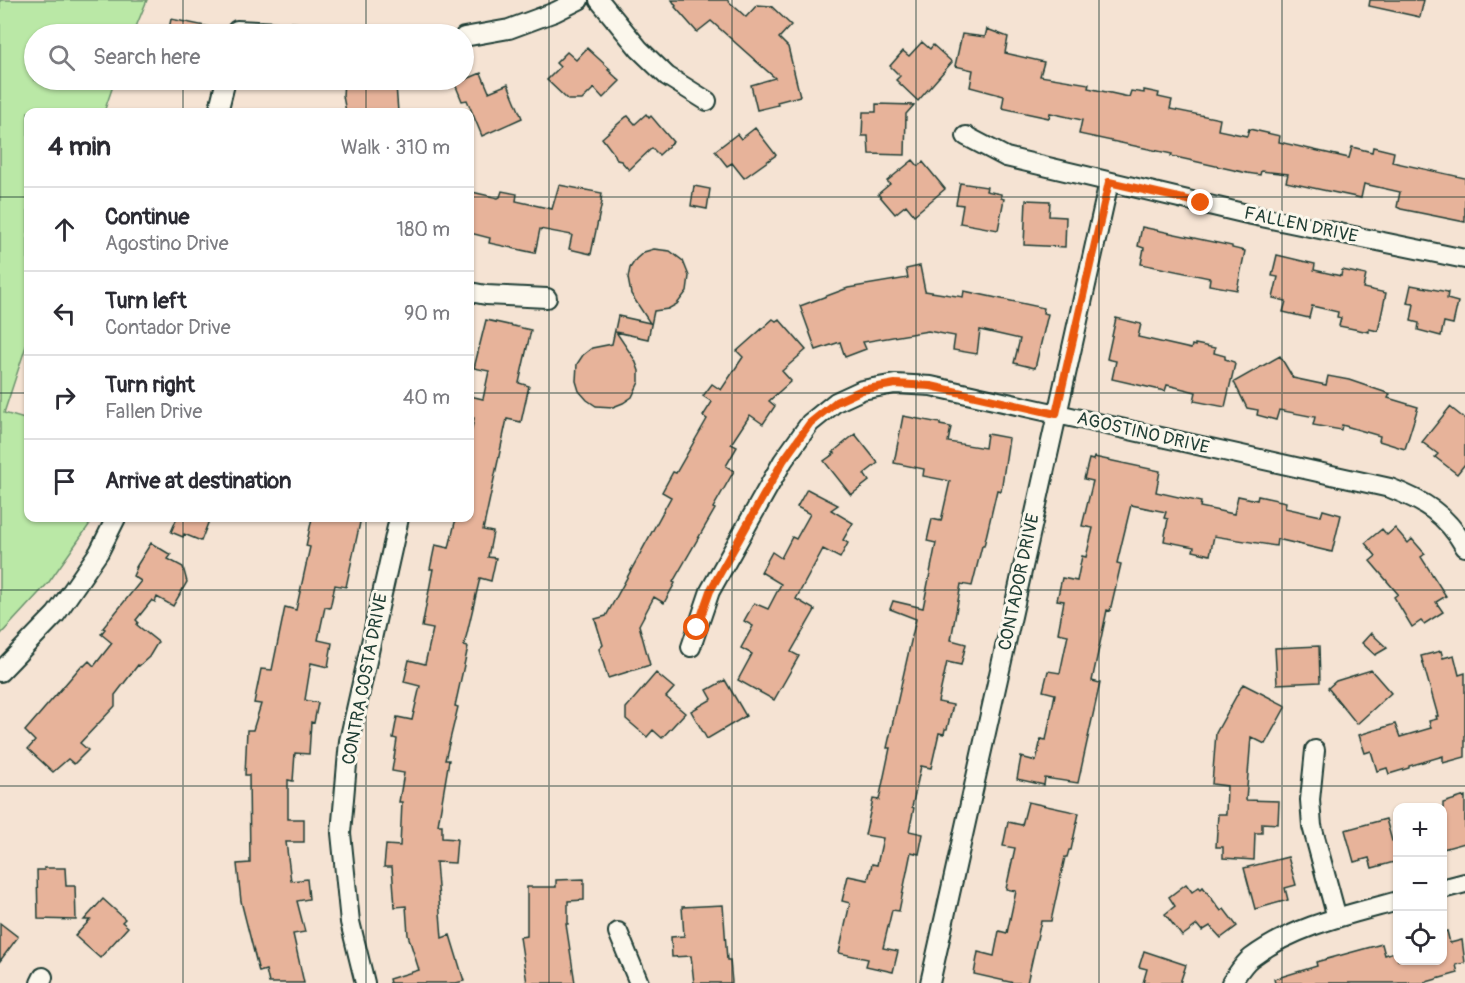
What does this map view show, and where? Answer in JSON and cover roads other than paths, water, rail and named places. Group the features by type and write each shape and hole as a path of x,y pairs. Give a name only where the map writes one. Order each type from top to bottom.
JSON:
{"street":[{"path":"474,35 509,29 555,12 579,0"},
{"path":"599,0 639,49 667,76 707,101"},
{"path":"219,108 224,90"},
{"name":"FALLEN DRIVE","path":"966,136 1006,157 1247,214 1465,259"},
{"name":"CONTADOR DRIVE","path":"930,983 1109,182"},
{"path":"474,293 547,298"},
{"name":"AGOSTINO DRIVE","path":"691,647 710,591 783,461 810,423 836,402 862,390 895,384 931,386 1390,488 1418,499 1440,514 1465,547"},
{"path":"0,672 56,614 99,552 114,522"},
{"name":"CONTRA COSTA DRIVE","path":"365,983 350,922 341,833 349,741 398,522"},
{"path":"1315,750 1310,800 1312,826 1338,918"},
{"path":"1447,888 1465,883"},
{"path":"1231,983 1250,959 1292,933 1393,902"},
{"path":"618,932 639,983"}]}
